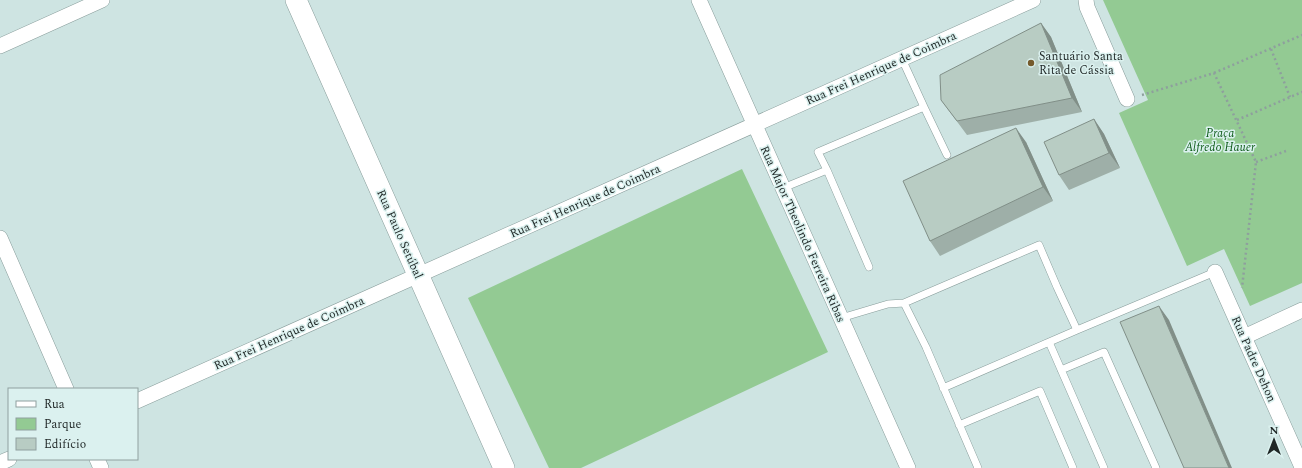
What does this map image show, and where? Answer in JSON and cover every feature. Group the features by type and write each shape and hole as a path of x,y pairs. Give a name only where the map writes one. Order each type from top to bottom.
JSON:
{"main road":[{"name":"Rua Paulo Setúbal","path":"296,0 504,468"}],"street":[{"path":"0,46 102,0"},
{"name":"Rua Major Theolindo Ferreira Ribas","path":"699,0 908,468"},
{"name":"Rua Frei Henrique de Coimbra","path":"138,401 1033,0"},
{"path":"1086,0 1087,7 1127,99"},
{"path":"0,238 66,388"},
{"name":"Rua Padre Dehon","path":"1215,272 1302,467"},
{"path":"1244,336 1302,310"}],"lane":[{"path":"902,59 947,155"},
{"path":"868,267 818,152 924,107"},
{"path":"782,188 826,170"},
{"path":"841,318 888,304 904,303 1040,245 1077,330"},
{"path":"943,388 1215,272"},
{"path":"904,303 926,347 978,468"},
{"path":"1049,342 1104,468"},
{"path":"1061,370 1104,352 1156,468"},
{"path":"959,425 1040,391 1073,468"}],"path":[{"path":"1127,99 1214,73 1302,35"},
{"path":"1271,49 1290,97"},
{"path":"1214,73 1256,162 1241,292"},
{"path":"1237,120 1302,92"},
{"path":"1256,162 1286,151"}],"green space":[{"name":"Praça Alfredo Hauer","path":"1103,0 1302,0 1302,283 1250,306 1224,249 1187,266 1119,113 1148,100"},
{"path":"742,169 828,352 581,468 549,468 468,298"}],"building":[{"name":"Santuário Santa Rita de Cássia","path":"1041,23 1072,98 957,121 941,100 940,75"},
{"path":"1094,119 1109,153 1059,175 1044,142"},
{"path":"1016,128 1043,187 930,241 903,181"},
{"path":"1159,306 1229,468 1184,468 1120,322"}],"place":[{"name":"Santuário Santa Rita de Cássia","path":"1031,63"}]}
